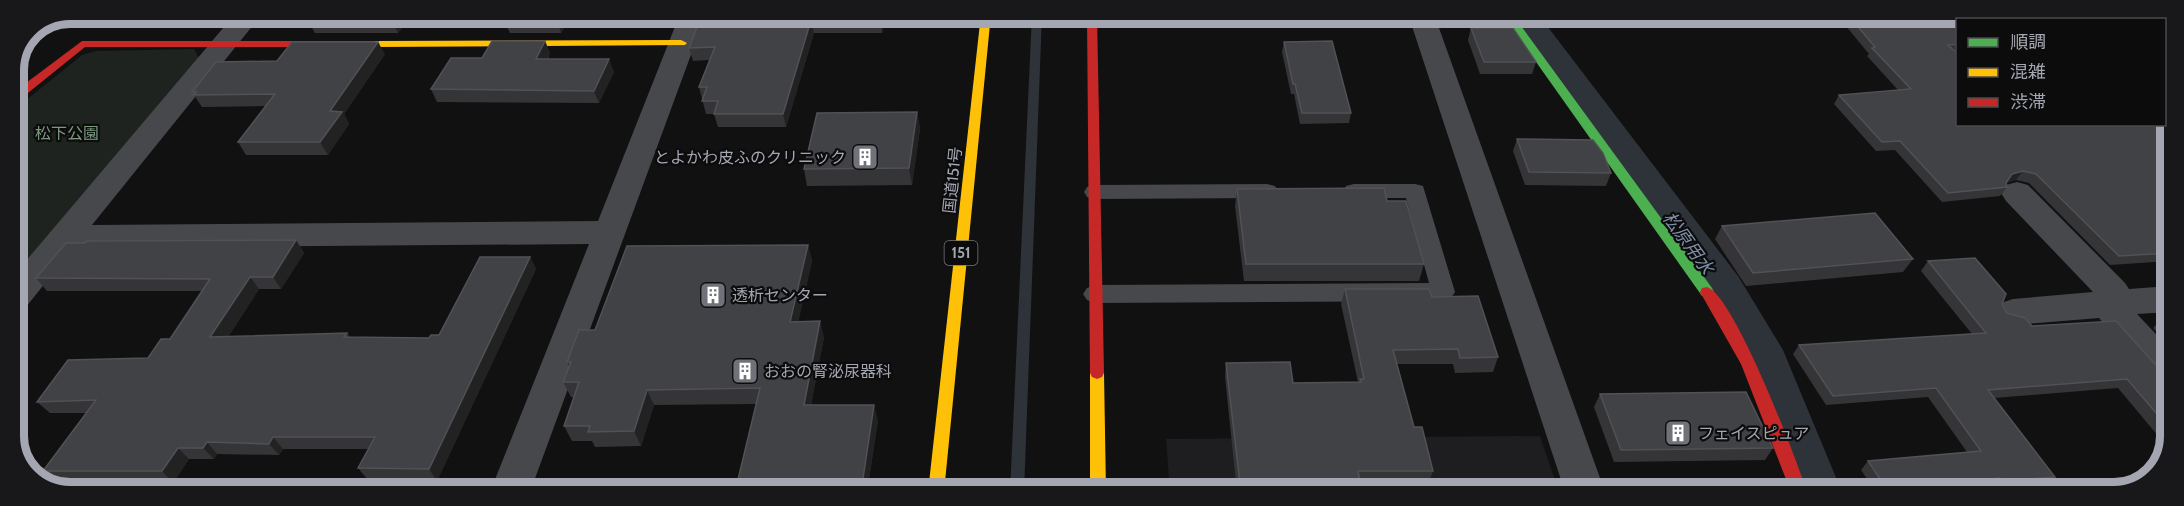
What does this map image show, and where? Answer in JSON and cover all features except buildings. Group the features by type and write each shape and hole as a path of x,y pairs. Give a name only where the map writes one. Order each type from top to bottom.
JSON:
{"main road":[{"name":"国道151号","path":"937,482 985,24"},
{"path":"1092,24 1098,482"},
{"path":"1514,24 1726,319 1751,365 1795,482"},
{"path":"24,90 82,44 225,43 687,28"}],"street":[{"path":"24,285 241,24"},
{"path":"1424,24 1582,482"},
{"path":"514,482 607,232 634,171 687,28"},
{"path":"2017,193 2113,292 2107,304"},
{"path":"66,237 607,232"},
{"path":"2013,312 2160,300"},
{"path":"2107,304 2160,362"}],"lane":[{"path":"1095,192 1289,191"},
{"path":"1095,294 1443,292 1415,191 1335,191"}],"shaded area":[{"path":"1540,436 1556,482 1169,482 1166,439"}],"green space":[{"name":"松下公園","path":"194,49 199,58 24,264 24,102 82,55 96,51"}],"waterway":[{"path":"1017,482 1037,24"},
{"name":"松原用水","path":"1528,24 1723,287 1761,350 1814,482"}],"traffic: fast":[{"path":"1514,24 1707,292"}],"traffic: slow":[{"path":"937,482 985,24"},
{"path":"374,44 681,43"},
{"path":"1097,373 1098,482"}],"traffic: jam":[{"path":"1092,24 1097,373"},
{"path":"24,90 82,44 374,44"},
{"path":"1707,292 1736,339 1748,364 1770,414 1795,482"}],"place":[{"name":"とよかわ皮ふのクリニック","path":"865,157"},
{"name":"透析センター","path":"713,295"},
{"name":"おおの腎泌尿器科","path":"745,371"},
{"name":"フェイスピュア","path":"1678,433"}]}
